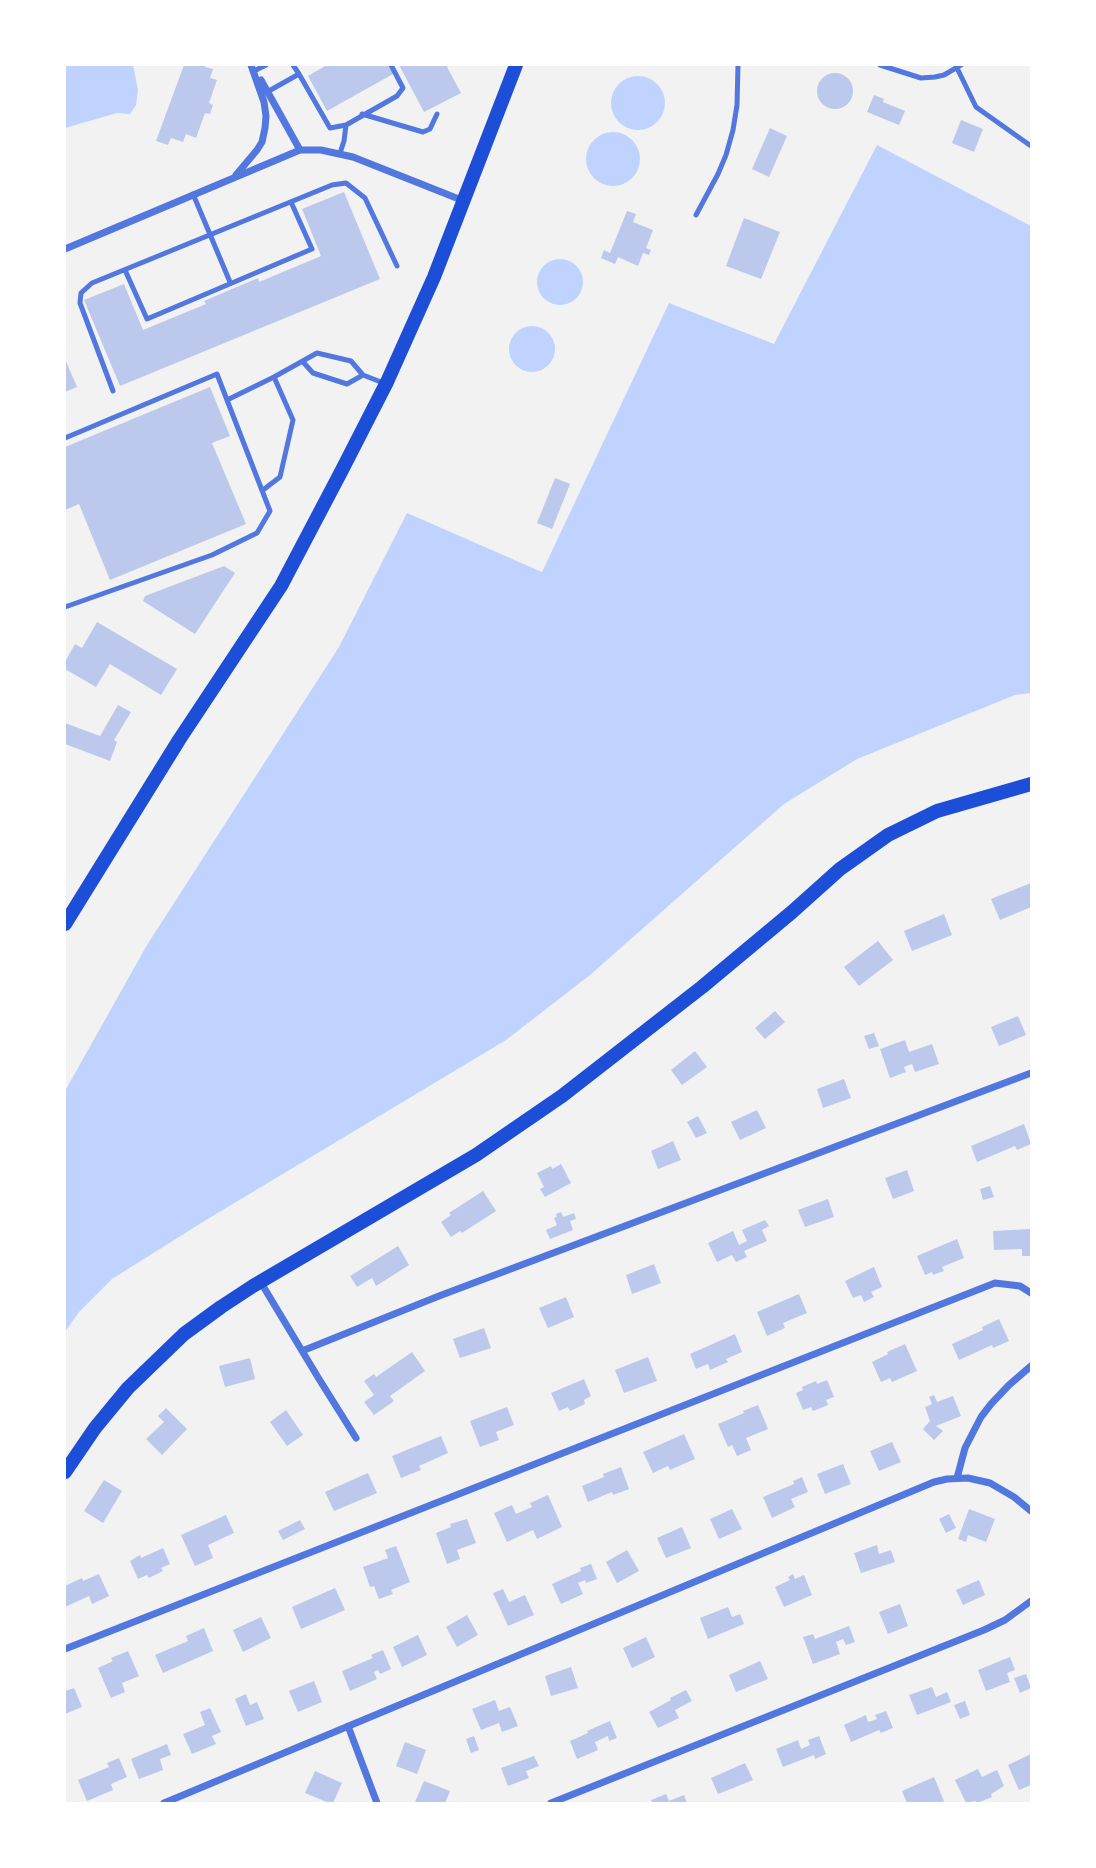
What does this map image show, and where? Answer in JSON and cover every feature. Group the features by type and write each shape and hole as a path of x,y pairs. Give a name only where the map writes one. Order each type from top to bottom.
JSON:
{"main road":[{"path":"65,924 179,740 281,586 360,437 429,289 516,65"},
{"path":"65,1472 128,1388 171,1346 211,1314 260,1282 476,1155 562,1096 702,987 840,869 888,835 937,811 1031,784"}],"street":[{"path":"253,67 300,150"},
{"path":"234,178 262,142 265,128 264,102 253,67"},
{"path":"65,249 300,150 340,153 366,161 464,201"},
{"path":"302,1351 439,1296 1031,1073"},
{"path":"260,1282 356,1438"},
{"path":"65,1650 995,1283 1020,1286 1031,1293"},
{"path":"957,1478 965,1448 981,1417 990,1404 1031,1366"},
{"path":"164,1803 934,1482 968,1478 990,1483 1031,1511"},
{"path":"551,1803 984,1630 1005,1620 1031,1601"},
{"path":"348,1726 377,1803"}],"lane":[{"path":"253,67 266,65"},
{"path":"293,65 330,128 346,125 397,96 403,88 391,65"},
{"path":"696,215 718,174 733,130 738,65"},
{"path":"880,65 921,78 935,77 959,66 976,107 1031,146"},
{"path":"268,92 299,74"},
{"path":"362,114 423,132 430,129 437,114"},
{"path":"340,153 346,125"},
{"path":"113,391 80,303 81,293 92,284 332,185 346,183 365,198 397,266"},
{"path":"194,194 230,282"},
{"path":"125,270 147,319 312,249 292,202"},
{"path":"227,400 317,353 351,361 363,374 386,384"},
{"path":"303,362 313,373 347,384 363,374"},
{"path":"65,438 216,374 270,511 257,533 212,555 65,607"},
{"path":"263,491 280,477 293,420 274,377"}],"water":[{"path":"65,65 133,65 138,90 136,105 130,114 117,113 65,128"},
{"path":"638,76 657,84 665,103 657,122 638,130 619,122 611,103 619,84"},
{"path":"613,132 632,140 640,159 632,178 613,186 594,178 586,159 594,140"},
{"path":"877,145 1031,226 1031,693 1015,695 857,759 784,804 590,975 506,1040 112,1279 79,1312 65,1332 65,1091 147,945 339,647 407,513 542,572 669,303 774,344"},
{"path":"560,259 576,266 583,282 576,298 560,305 544,298 537,282 544,266"},
{"path":"532,326 548,333 555,349 548,365 532,372 516,365 509,349 516,333"}],"building":[{"path":"184,65 206,65 205,67 213,69 210,78 217,80 209,103 213,105 210,114 205,113 196,138 186,134 183,142 171,138 168,145 156,141"},
{"path":"327,65 388,65 393,74 327,111 308,76"},
{"path":"399,65 446,65 461,93 424,112"},
{"path":"835,73 848,78 853,91 848,104 835,109 822,104 817,91 822,78"},
{"path":"874,95 905,111 899,125 867,112"},
{"path":"961,120 983,129 974,152 952,143"},
{"path":"770,128 787,136 769,177 752,169"},
{"path":"344,192 380,279 120,386 84,300 124,284 143,330 206,304 204,301 258,278 259,282 321,256 302,209"},
{"path":"627,211 636,214 633,222 653,230 646,248 651,250 649,255 643,253 638,266 618,257 615,264 601,258 604,250 610,253"},
{"path":"744,218 780,232 761,279 726,266"},
{"path":"65,359 77,387 65,392"},
{"path":"210,387 230,436 212,443 246,524 110,580 79,504 65,510 65,447"},
{"path":"555,478 570,484 552,529 537,523"},
{"path":"224,566 235,573 195,634 143,601 145,596"},
{"path":"97,622 177,669 161,695 110,664 96,687 65,669 65,662 75,644 82,648"},
{"path":"118,705 131,712 114,740 117,742 110,761 65,744 65,723 100,736"},
{"path":"1031,883 1031,907 1000,920 991,899"},
{"path":"944,914 952,935 912,951 904,931"},
{"path":"878,941 893,960 859,986 844,967"},
{"path":"775,1011 785,1022 765,1039 755,1028"},
{"path":"1018,1016 1026,1035 999,1046 991,1027"},
{"path":"874,1033 879,1046 869,1049 864,1036"},
{"path":"905,1040 909,1052 932,1044 939,1064 915,1072 912,1064 904,1067 906,1072 890,1078 880,1049"},
{"path":"695,1051 707,1067 682,1085 671,1070"},
{"path":"844,1079 851,1098 823,1108 817,1089"},
{"path":"757,1110 766,1128 740,1140 731,1122"},
{"path":"698,1116 707,1133 696,1138 687,1122"},
{"path":"1024,1124 1031,1144 1017,1150 1015,1146 977,1162 971,1146"},
{"path":"673,1141 681,1160 658,1169 651,1151"},
{"path":"561,1164 571,1183 545,1197 540,1189 544,1187 537,1173"},
{"path":"907,1170 914,1191 893,1199 885,1178"},
{"path":"990,1186 994,1197 983,1200 980,1189"},
{"path":"483,1191 496,1211 451,1237 441,1222 451,1215 449,1213"},
{"path":"828,1199 834,1217 805,1227 798,1210"},
{"path":"561,1212 563,1217 574,1213 576,1219 570,1221 573,1230 550,1239 546,1230 557,1225 554,1218"},
{"path":"765,1220 769,1226 762,1230 767,1241 744,1251 747,1257 736,1262 732,1255 717,1262 708,1243 733,1231 739,1245 747,1241 742,1230"},
{"path":"1031,1229 1031,1256 1022,1256 1022,1249 994,1250 993,1231"},
{"path":"957,1239 964,1258 942,1267 944,1271 925,1275 917,1256"},
{"path":"398,1246 409,1265 376,1286 372,1278 357,1287 350,1276"},
{"path":"654,1264 661,1283 632,1294 626,1275"},
{"path":"874,1267 882,1287 871,1292 874,1297 864,1302 861,1295 853,1298 845,1281"},
{"path":"799,1294 807,1313 783,1323 785,1328 767,1336 757,1312"},
{"path":"566,1297 574,1317 548,1328 539,1308"},
{"path":"999,1319 1009,1341 993,1348 992,1345 959,1360 952,1344 983,1330 982,1327"},
{"path":"484,1328 491,1348 460,1358 453,1339"},
{"path":"735,1334 742,1352 710,1370 708,1364 696,1369 690,1354"},
{"path":"905,1344 917,1371 892,1382 890,1378 881,1382 872,1362"},
{"path":"412,1352 425,1371 390,1396 394,1401 374,1415 364,1402 374,1395 364,1381 374,1374 376,1377"},
{"path":"648,1357 657,1381 624,1393 615,1370"},
{"path":"250,1358 255,1379 225,1387 219,1366"},
{"path":"584,1379 591,1396 584,1400 585,1404 570,1411 568,1407 559,1411 551,1393"},
{"path":"827,1380 834,1397 826,1400 828,1405 813,1411 811,1407 803,1410 796,1393 816,1381 817,1384"},
{"path":"934,1395 937,1402 953,1396 961,1416 936,1426 943,1431 934,1440 923,1429 930,1421 925,1407 932,1404 929,1397"},
{"path":"758,1405 768,1429 746,1438 751,1450 737,1456 732,1445 728,1447 718,1424"},
{"path":"507,1407 514,1425 496,1432 499,1440 480,1447 470,1421"},
{"path":"166,1408 187,1429 162,1455 146,1439 164,1422 158,1416"},
{"path":"286,1410 303,1435 287,1446 270,1422"},
{"path":"684,1434 695,1459 670,1470 668,1466 653,1473 643,1452"},
{"path":"441,1436 448,1453 419,1466 421,1470 401,1478 392,1456"},
{"path":"892,1442 901,1462 879,1471 870,1451"},
{"path":"843,1464 851,1484 825,1494 817,1474"},
{"path":"621,1467 629,1489 613,1495 612,1492 588,1502 582,1486"},
{"path":"368,1473 377,1493 334,1511 325,1492"},
{"path":"802,1477 808,1492 791,1499 795,1507 772,1518 763,1497 794,1484 793,1481"},
{"path":"104,1480 122,1491 103,1523 84,1511"},
{"path":"548,1495 562,1527 537,1539 533,1530 507,1542 494,1513 512,1505 516,1514 532,1507 530,1503"},
{"path":"732,1509 742,1529 719,1539 710,1519"},
{"path":"969,1509 995,1519 986,1542 968,1535 966,1542 958,1539"},
{"path":"949,1514 956,1528 946,1533 939,1519"},
{"path":"226,1515 234,1533 208,1545 213,1558 195,1566 181,1535"},
{"path":"467,1519 476,1543 457,1550 460,1559 447,1564 436,1533 451,1527 450,1524"},
{"path":"300,1520 305,1529 283,1540 278,1531"},
{"path":"682,1527 691,1548 666,1558 657,1538"},
{"path":"877,1545 879,1554 891,1550 895,1562 861,1573 854,1553"},
{"path":"396,1546 410,1582 391,1590 393,1594 379,1599 374,1586 370,1587 363,1567 388,1558 385,1550"},
{"path":"163,1548 170,1564 149,1578 147,1575 138,1579 130,1561"},
{"path":"627,1550 639,1571 617,1583 606,1562"},
{"path":"591,1564 597,1579 578,1583 583,1594 561,1604 552,1584"},
{"path":"99,1574 109,1596 92,1604 89,1596 65,1607 65,1586"},
{"path":"793,1574 795,1579 804,1575 812,1595 784,1607 775,1587 790,1580 788,1577"},
{"path":"979,1580 985,1595 963,1605 956,1590"},
{"path":"335,1588 345,1610 301,1629 292,1607"},
{"path":"503,1589 509,1602 525,1595 534,1615 508,1626 493,1593"},
{"path":"900,1604 908,1626 888,1634 879,1612"},
{"path":"728,1607 732,1617 740,1614 744,1624 708,1639 700,1618"},
{"path":"467,1615 478,1635 457,1647 446,1627"},
{"path":"261,1617 271,1638 243,1652 233,1630"},
{"path":"849,1626 855,1642 846,1645 843,1639 836,1642 840,1654 813,1664 803,1637 813,1634 815,1639"},
{"path":"204,1628 213,1651 163,1673 155,1655 188,1641 186,1636"},
{"path":"418,1635 427,1655 402,1667 393,1647"},
{"path":"646,1637 655,1657 632,1668 623,1648"},
{"path":"383,1650 391,1669 380,1674 378,1670 374,1672 377,1679 350,1691 342,1671 373,1658 371,1655"},
{"path":"128,1651 139,1676 122,1683 125,1692 111,1698 98,1668 113,1661 111,1658"},
{"path":"1010,1657 1015,1670 1007,1673 1010,1682 986,1691 978,1670"},
{"path":"760,1661 768,1679 736,1692 729,1675"},
{"path":"571,1667 578,1688 551,1696 545,1676"},
{"path":"1026,1674 1031,1688 1020,1693 1014,1678"},
{"path":"314,1681 322,1702 298,1712 289,1691"},
{"path":"932,1687 936,1697 947,1692 951,1702 917,1715 909,1695"},
{"path":"74,1688 82,1707 65,1714 65,1691"},
{"path":"686,1690 692,1701 675,1710 679,1718 658,1728 649,1712"},
{"path":"246,1694 250,1705 257,1702 264,1719 246,1726 235,1699"},
{"path":"495,1700 499,1711 510,1707 518,1726 502,1732 499,1723 481,1730 472,1709"},
{"path":"965,1701 970,1715 960,1719 954,1705"},
{"path":"210,1708 221,1732 212,1736 216,1744 192,1754 183,1734 205,1725 200,1712"},
{"path":"886,1711 893,1728 881,1733 879,1730 851,1742 844,1725 866,1715 868,1722 877,1719 875,1715"},
{"path":"610,1721 617,1738 609,1741 608,1736 595,1742 598,1750 577,1759 570,1741"},
{"path":"474,1736 479,1750 471,1753 466,1739"},
{"path":"819,1736 826,1754 815,1759 814,1755 783,1767 776,1749 798,1740 801,1749 810,1745 808,1740"},
{"path":"405,1742 426,1750 417,1774 396,1766"},
{"path":"167,1744 171,1755 160,1759 163,1770 139,1779 131,1759"},
{"path":"1031,1754 1031,1785 1019,1790 1008,1765"},
{"path":"534,1756 539,1766 526,1771 529,1778 508,1786 501,1768"},
{"path":"119,1758 127,1777 111,1784 113,1790 87,1801 78,1780 109,1767 107,1763"},
{"path":"745,1763 753,1780 718,1794 711,1778"},
{"path":"978,1769 982,1777 997,1770 1004,1786 991,1794 992,1797 977,1803 966,1803 955,1780"},
{"path":"315,1771 342,1783 333,1803 305,1793"},
{"path":"934,1777 944,1801 907,1803 902,1791"},
{"path":"424,1781 450,1791 445,1803 415,1802"},
{"path":"666,1794 669,1801 684,1795 687,1803 652,1803 651,1800"}]}
